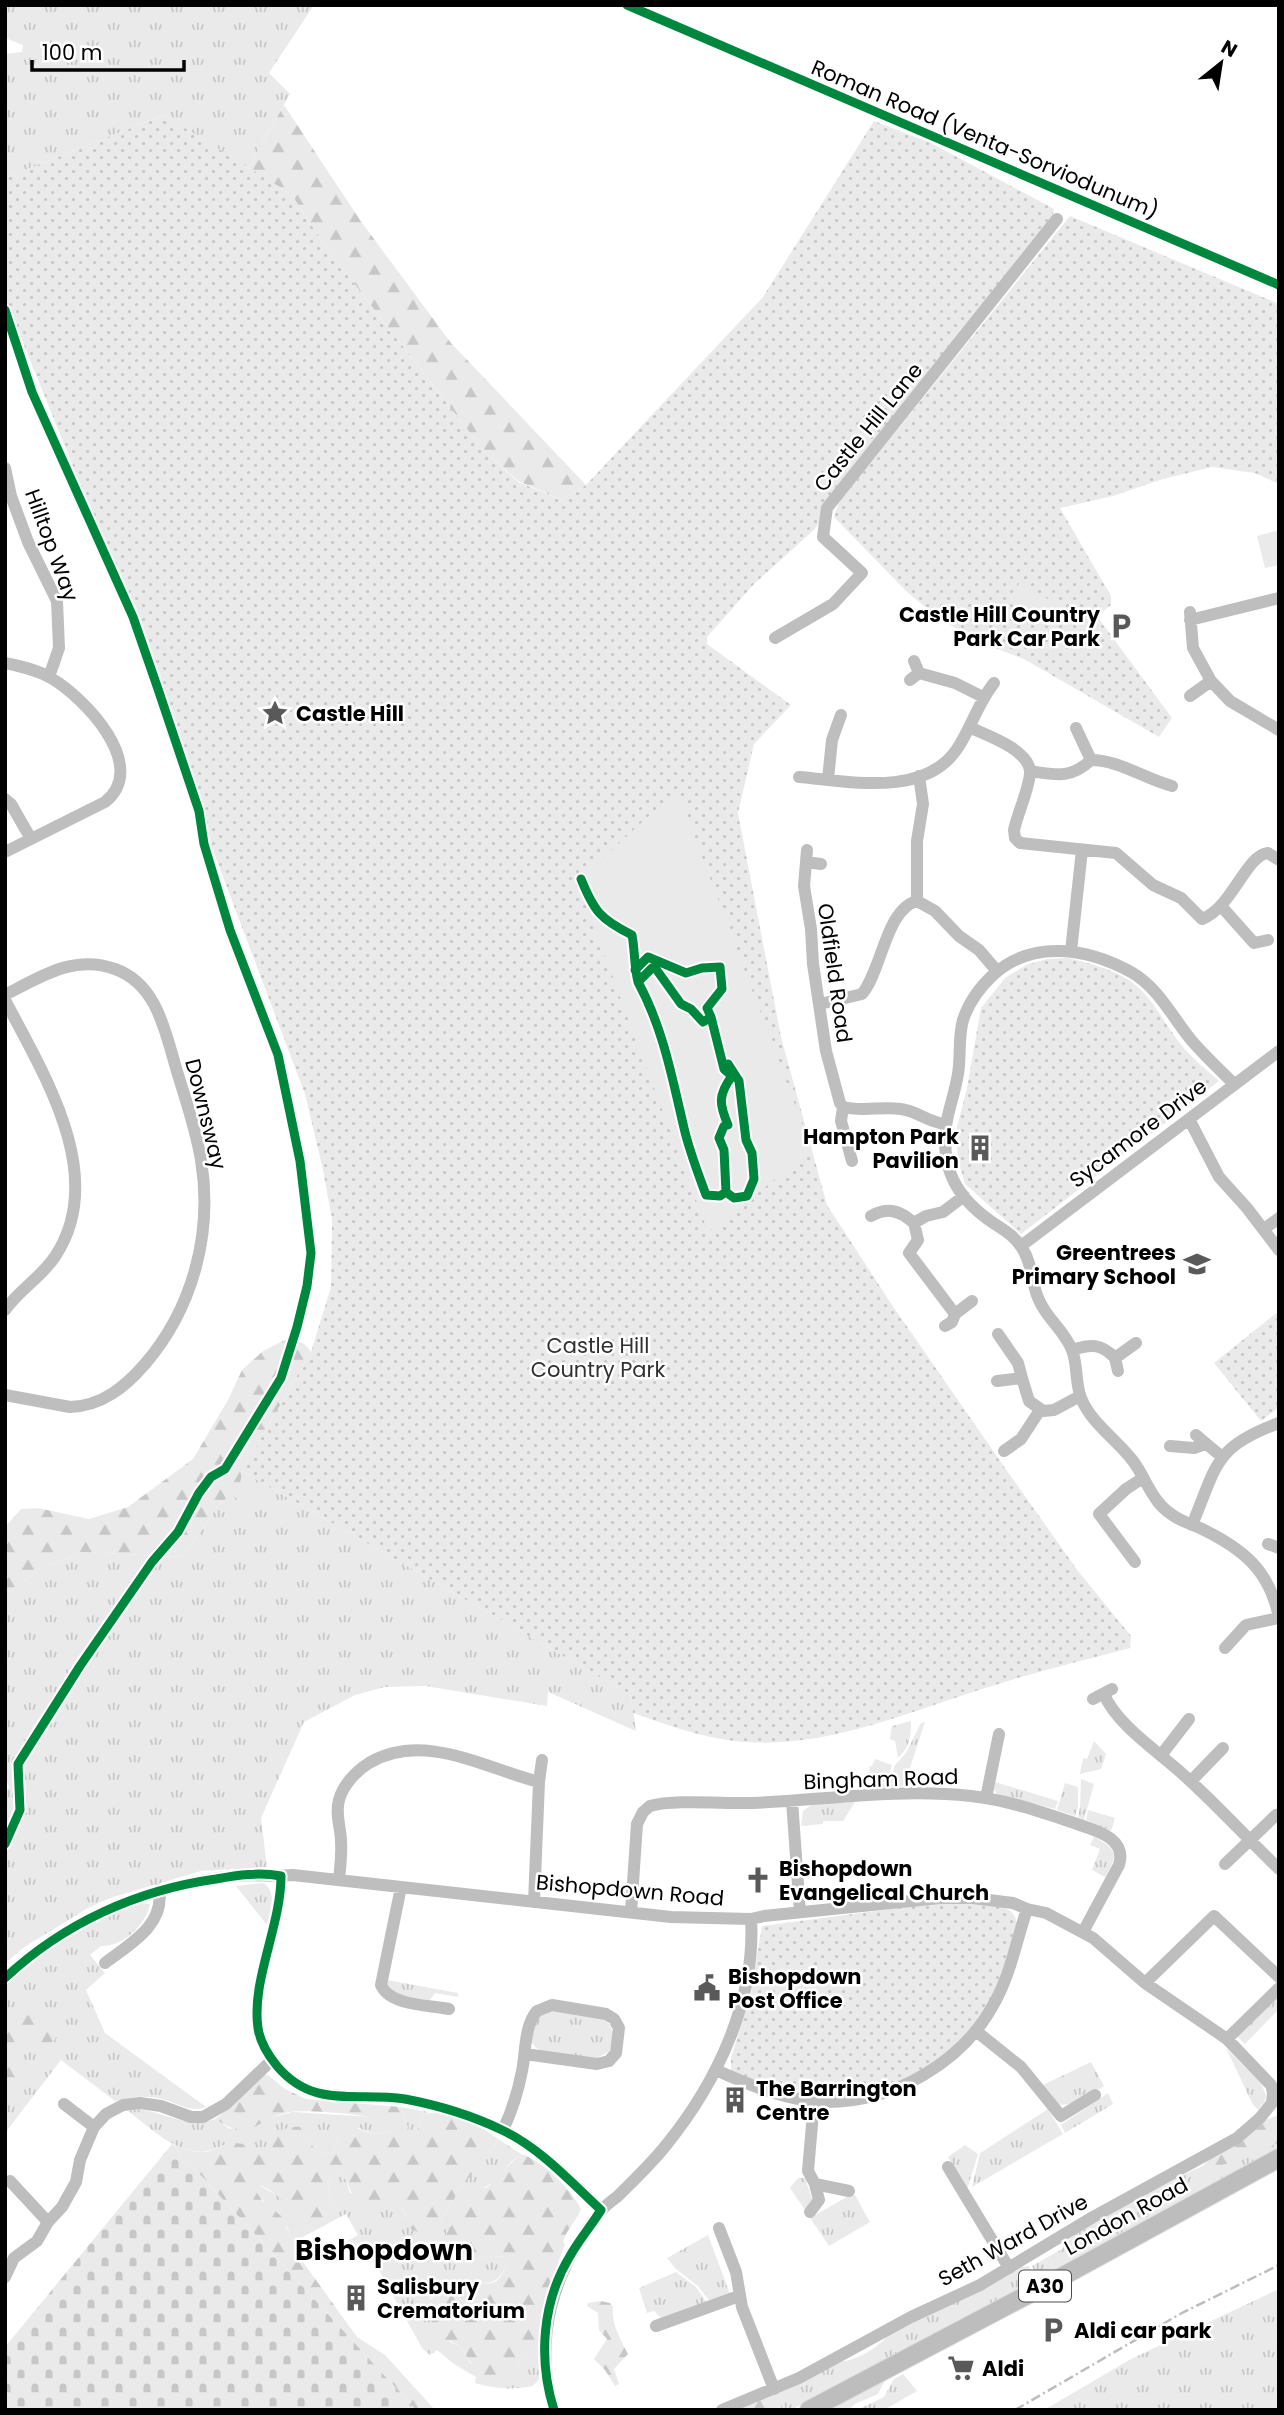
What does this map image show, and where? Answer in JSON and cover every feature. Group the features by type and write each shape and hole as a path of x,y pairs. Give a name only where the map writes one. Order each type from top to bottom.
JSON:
{"highway":[{"name":"London Road","path":"809,2410 1279,2158"}],"street":[{"name":"Roman Road (Venta-Sorviodunum)","path":"627,5 1279,285"},
{"name":"Castle Hill Lane","path":"775,638 833,604 862,573 823,537 827,508 1057,219"},
{"name":"Hilltop Way","path":"5,468 11,496 28,542 57,601 59,648 50,677"},
{"path":"1279,598 1190,616 1193,648 1211,681 1230,701 1279,730"},
{"path":"914,660 915,677 955,683 983,697"},
{"path":"5,663 50,677 85,708 118,752 121,773 112,796 89,811 5,852"},
{"path":"1190,696 1211,681"},
{"path":"799,777 887,784 919,776 946,762 958,747 983,697 994,683"},
{"path":"828,779 832,740 841,715"},
{"path":"969,727 1012,748 1030,771 1014,830 1015,838 1026,844 1120,855 1153,885 1181,898 1202,919 1222,906 1251,864 1261,855 1268,853 1279,860"},
{"path":"1076,728 1091,760"},
{"path":"1030,771 1070,774 1091,760 1110,762 1172,786"},
{"path":"917,901 917,841 923,804 919,776"},
{"path":"5,799 11,804 31,839"},
{"path":"1071,951 1082,850"},
{"name":"Oldfield Road","path":"821,864 806,855 804,891 825,1051 844,1107 841,1121 852,1161"},
{"path":"917,901 935,911 954,931 979,950 997,971"},
{"path":"820,1004 862,994 881,957 896,916 917,901"},
{"path":"1222,906 1251,948 1268,940"},
{"path":"1225,1648 1246,1625 1279,1618 1274,1581 1236,1548 1164,1508 1131,1458 1093,1417 1080,1396 1072,1350 1063,1332 1040,1303 1030,1265 1021,1246 1013,1236 986,1218 964,1196 950,1170 946,1154 945,1124 958,1076 964,1019 976,994 997,971 1013,960 1048,951 1071,951 1113,964 1141,979 1160,997 1192,1041 1234,1084"},
{"name":"Downsway","path":"5,998 59,968 84,963 103,965 122,972 145,991 158,1011 197,1140 205,1206 199,1254 185,1301 167,1334 134,1377 108,1396 92,1404 79,1406 62,1406 5,1395"},
{"path":"5,998 47,1081 64,1124 74,1165 76,1194 70,1227 56,1255 7,1302"},
{"name":"Sycamore Drive","path":"1021,1246 1279,1051"},
{"path":"844,1107 903,1109 926,1120 945,1124"},
{"path":"1189,1119 1219,1177 1279,1250"},
{"path":"914,1223 926,1216 943,1212 964,1196"},
{"path":"871,1216 882,1210 890,1210 899,1212 914,1223 918,1240 904,1257 955,1314"},
{"path":"1264,1229 1279,1218"},
{"path":"945,1326 972,1301"},
{"path":"998,1334 1018,1363 1029,1401 1040,1410 1054,1410 1080,1396"},
{"path":"1072,1350 1096,1345 1106,1350 1116,1364 1136,1343"},
{"path":"997,1381 1022,1378"},
{"path":"1004,1451 1021,1438 1040,1410"},
{"path":"1192,1525 1211,1476 1222,1457 1237,1442 1279,1423"},
{"path":"1170,1446 1194,1448 1200,1440 1222,1457"},
{"path":"1135,1562 1095,1517 1126,1489 1143,1478"},
{"path":"1103,1694 1119,1717 1191,1781 1279,1870"},
{"path":"1162,1754 1189,1719"},
{"path":"986,1798 999,1734"},
{"path":"1191,1781 1223,1748"},
{"path":"339,1880 341,1843 338,1809 341,1795 359,1770 381,1757 405,1750 435,1751 539,1782"},
{"path":"534,1902 542,1760"},
{"name":"Bingham Road","path":"631,1912 637,1824 646,1809 659,1804 792,1801 905,1794 964,1795 986,1798 1053,1816 1108,1836 1119,1847 1121,1857 1118,1869 1083,1932"},
{"path":"792,1801 800,1912"},
{"path":"1225,1864 1276,1815 1279,1817"},
{"name":"Bishopdown Road","path":"5,1978 39,1950 78,1925 120,1904 159,1891 233,1876 293,1875 671,1917 751,1919 884,1902 956,1897 1003,1900 1046,1913 1083,1932 1113,1954 1144,1983 1227,2039 1271,2085 1275,2104"},
{"path":"281,1876 278,1906 257,1999 258,2029 272,2060 288,2078 311,2093 407,2099 448,2110 503,2130 549,2164 601,2210"},
{"path":"401,1887 381,1986 388,1996 397,2000 449,2009"},
{"path":"105,1963 155,1920 160,1907 159,1891"},
{"path":"716,2070 759,2087 814,2101 852,2100 900,2086 940,2065 976,2031 1003,1986 1027,1909"},
{"path":"1144,1983 1214,1916 1279,1978"},
{"path":"554,2410 547,2388 545,2367 548,2312 565,2263 601,2210 666,2146 699,2100 716,2070 742,1999 749,1961 751,1919"},
{"path":"1227,2039 1279,1988"},
{"path":"503,2130 513,2106 531,2019 537,2011 552,2005 606,2014 614,2019 619,2028 616,2053 604,2063 525,2054"},
{"path":"976,2031 1021,2067 1061,2116 1095,2095"},
{"path":"5,2277 14,2258 34,2244 48,2222 62,2207 72,2190 80,2160 94,2127 114,2108 131,2103 151,2104 191,2117 203,2117 226,2104 272,2060"},
{"path":"814,2101 808,2171 811,2180 849,2191"},
{"path":"64,2104 94,2127"},
{"name":"Seth Ward Drive","path":"722,2410 799,2378 911,2317 980,2285 1093,2217 1237,2138 1275,2104"},
{"path":"948,2167 1009,2268"},
{"path":"10,2181 48,2222"},
{"path":"810,2212 819,2200 815,2183"},
{"path":"719,2228 736,2272 739,2295 774,2389"},
{"path":"656,2326 739,2295"}],"green space":[{"path":"5,5 314,5 269,73 290,94 248,168 164,115 5,178 5,54 22,52 23,45 5,38"},
{"path":"284,105 360,220 451,343 586,485 562,500 518,481 484,451 328,250 291,194 248,168"},
{"name":"Castle Hill Country Park","path":"164,115 291,194 328,250 484,451 518,482 562,500 586,485 763,297 874,121 931,143 1054,209 1052,218 814,530 754,584 707,637 707,644 791,705 754,744 738,813 781,1037 827,1205 892,1305 1005,1468 1078,1571 1131,1636 1130,1648 1019,1678 836,1734 775,1742 716,1738 633,1713 631,1695 242,1471 311,1352 331,1287 332,1219 323,1170 305,1094 206,832 201,798 153,661 5,298 5,178"},
{"path":"1070,216 1279,304 1279,484 1255,473 1212,467 1163,479 1113,496 1060,508 1111,596 1111,605 1098,615 1099,619 1172,718 1159,737 1024,659 979,642 940,619 907,592 834,517 839,502"},
{"path":"1279,530 1279,565 1265,568 1257,536"},
{"path":"1020,582 1061,607 1049,627 1008,602"},
{"path":"677,790 812,1150 708,1232 577,882"},
{"path":"1068,958 1114,972 1138,987 1176,1039 1219,1081 1021,1234 965,1184 958,1160 956,1131 967,1088 981,1008 1005,978 1026,965 1047,959"},
{"path":"1279,1311 1279,1407 1261,1421 1214,1363"},
{"path":"285,1340 300,1342 311,1352 242,1471 240,1485 252,1493 245,1505 231,1494 218,1506 182,1557 83,1552 38,1570 5,1596 5,1527 21,1509 38,1508 89,1519 128,1507 193,1459 228,1400 242,1370 263,1351"},
{"path":"242,1471 631,1695 636,1731 548,1692 547,1706 426,1686 385,1687 355,1695 304,1722 261,1818 267,1867 201,1871 110,1898 88,1908 26,1946 5,1963 5,1795 9,1787 5,1776 5,1596 38,1570 83,1552 182,1557 218,1506 231,1493 246,1504 240,1485"},
{"path":"911,1721 909,1741 898,1758 895,1741 890,1739 892,1726"},
{"path":"925,1722 904,1786 888,1788 895,1765 906,1753 921,1723"},
{"path":"1094,1741 1106,1754 1101,1769 1080,1774 1083,1758 1087,1759"},
{"path":"875,1759 892,1765 885,1788 872,1789 869,1767"},
{"path":"1081,1779 1094,1784 1084,1820 1078,1817"},
{"path":"995,1782 1058,1801 1055,1809 997,1794 994,1790"},
{"path":"1065,1783 1078,1787 1075,1816 1057,1810"},
{"path":"855,1802 843,1821 823,1821 823,1824 801,1826 803,1811 813,1804"},
{"path":"1088,1810 1115,1818 1111,1831 1086,1820"},
{"path":"1094,1837 1107,1845 1113,1853 1114,1858 1105,1877 1092,1870 1100,1849 1090,1845"},
{"path":"263,1883 272,1896 267,1925 236,1886"},
{"path":"842,1888 843,1899 812,1900 805,1889"},
{"path":"142,1903 150,1904 139,1927 125,1939 101,1946 90,1955 105,1973 86,1990 105,2033 206,2107 189,2108 150,2097 115,2101 61,2060 5,2133 5,1986 35,1960 69,1937"},
{"path":"929,1904 999,1906 1009,1910 1017,1923 993,1996 980,2018 946,2054 926,2068 880,2088 832,2096 788,2091 731,2071 731,2058 751,1993 762,1926"},
{"path":"387,1980 458,1993 458,1997 435,1993 429,2001 393,1994 387,1988"},
{"path":"1279,1994 1279,2009 1245,2044 1238,2037 1240,2033"},
{"path":"546,2010 583,2013 605,2020 611,2028 613,2038 609,2052 596,2058 543,2052 535,2047 531,2041 534,2020"},
{"path":"47,2012 54,2016 60,2025 55,2040 40,2047 5,2054 5,2019"},
{"path":"1226,2048 1261,2083 1266,2095 1258,2110 1252,2103"},
{"path":"1091,2062 1104,2086 1073,2104 1059,2105 1043,2085"},
{"path":"15,2064 23,2073 22,2083 5,2101 5,2068"},
{"path":"260,2075 268,2075 285,2089 306,2099 401,2107 409,2131 417,2131 422,2115 440,2113 472,2123 498,2139 491,2152 462,2186 440,2221 422,2234 411,2229 401,2205 390,2203 371,2211 357,2205 346,2180 337,2170 329,2171 330,2204 338,2210 340,2217 318,2229 308,2228 268,2189 260,2185 255,2190 262,2200 281,2216 303,2262 357,2337 385,2355 435,2410 416,2410 172,2144 187,2150 207,2152 228,2142 243,2144 250,2152 260,2153 282,2131 300,2127 311,2145 325,2155 334,2152 342,2131 351,2126 372,2134 395,2131 395,2124 387,2121 326,2112 289,2112 246,2130 228,2126 215,2119"},
{"path":"1108,2093 1113,2104 1065,2133 1061,2125"},
{"path":"401,2107 429,2112 422,2115 417,2131 409,2131"},
{"path":"137,2109 185,2121 205,2122 215,2119 230,2129 292,2112 385,2118 396,2124 395,2131 372,2134 359,2128 342,2131 334,2152 325,2155 311,2145 306,2137 269,2144 260,2153 250,2153 228,2142 201,2152 188,2150 163,2138 128,2111"},
{"path":"1048,2109 1063,2134 972,2187 980,2153"},
{"path":"1279,2115 1279,2148 1038,2279 1032,2266 1062,2249 1084,2227 1171,2180 1203,2166 1268,2119"},
{"path":"1279,2115 1279,2143 1211,2172 1203,2170 1201,2167 1213,2158 1267,2120"},
{"path":"498,2139 521,2154 496,2181 470,2195 446,2233 463,2260 503,2256 506,2267 493,2282 455,2283 430,2299 450,2342 460,2346 471,2364 517,2373 519,2364 538,2346 539,2379 533,2386 518,2388 497,2388 475,2383 476,2377 437,2350 430,2355 422,2348 371,2256 359,2247 348,2247 344,2243 358,2235 346,2214 340,2217 338,2210 330,2204 329,2170 337,2170 346,2180 350,2193 401,2205 406,2218 440,2221 462,2186"},
{"path":"172,2144 416,2410 5,2410 5,2347"},
{"path":"965,2145 978,2154 967,2190 948,2157"},
{"path":"521,2154 538,2162 556,2177 581,2209 563,2242 565,2244 544,2303 538,2346 519,2364 517,2373 509,2381 498,2381 477,2372 460,2346 439,2335 426,2309 436,2294 452,2284 467,2281 492,2283 506,2267 503,2256 463,2260 444,2252 441,2243 469,2196 480,2187 486,2188 491,2184"},
{"path":"798,2178 805,2178 812,2199 805,2210 790,2188"},
{"path":"259,2185 283,2199 308,2228 318,2229 293,2242 287,2227 254,2190"},
{"path":"852,2194 870,2222 829,2246 810,2218"},
{"path":"708,2235 730,2294 710,2302 698,2286 676,2269 667,2258"},
{"path":"1029,2266 1035,2281 791,2410 734,2410 840,2361 860,2356 881,2342 890,2332 1021,2267"},
{"path":"676,2272 696,2287 707,2303 661,2318 654,2311 647,2313 639,2288"},
{"path":"1279,2289 1279,2410 1044,2410 1131,2359"},
{"path":"588,2303 610,2303 613,2307 615,2326 628,2354 614,2369 619,2384 615,2386 594,2359 607,2339 599,2330 598,2313 587,2306"},
{"path":"903,2374 917,2391 884,2410 857,2410 884,2397 894,2379"},
{"path":"887,2376 878,2394 855,2404 849,2410 821,2410"},
{"path":"774,2393 782,2399 781,2410 734,2410"}],"railway":[{"path":"1015,2410 1180,2314 1279,2265"}],"cycle path":[{"path":"627,5 1279,285"},
{"path":"5,310 32,392 133,617 199,811 204,844 230,930 278,1055 300,1161 311,1253 307,1286 281,1378 225,1469 211,1477 199,1493 178,1532 152,1562 80,1666 18,1764 20,1810 5,1844"},
{"path":"581,879 599,913 632,935 635,964 636,970 638,982 652,968 656,969 681,1004 691,1009 703,1022 711,1017 707,1008 722,989 720,967 702,968 686,973 648,957 635,970"},
{"path":"638,982 660,1035 688,1145 706,1195 720,1196 726,1192 724,1150 719,1138 724,1126 728,1125 721,1100 732,1076 724,1069 711,1017"},
{"path":"726,1192 734,1198 747,1196 754,1179 739,1081 728,1064"},
{"path":"5,1978 28,1958 77,1925 130,1901 187,1884 240,1875 281,1876 280,1895 262,1972 257,2010 261,2038 277,2066 291,2080 321,2094 405,2099 430,2104 491,2125 516,2137 542,2155 601,2210 561,2274 548,2311 546,2371 554,2410"}],"place":[{"name":"Castle Hill Country Park Car Park","path":"1121,626"},
{"name":"Castle Hill","path":"275,713"},
{"name":"Hampton Park Pavilion","path":"980,1148"},
{"name":"Greentrees Primary School","path":"1197,1264"},
{"name":"Bishopdown Evangelical Church","path":"758,1880"},
{"name":"Bishopdown Post Office","path":"707,1988"},
{"name":"The Barrington Centre","path":"735,2100"},
{"name":"Salisbury Crematorium","path":"356,2298"},
{"name":"Aldi car park","path":"1053,2330"},
{"name":"Aldi","path":"961,2368"}],"district":[{"name":"Bishopdown","path":"384,2250"}]}
